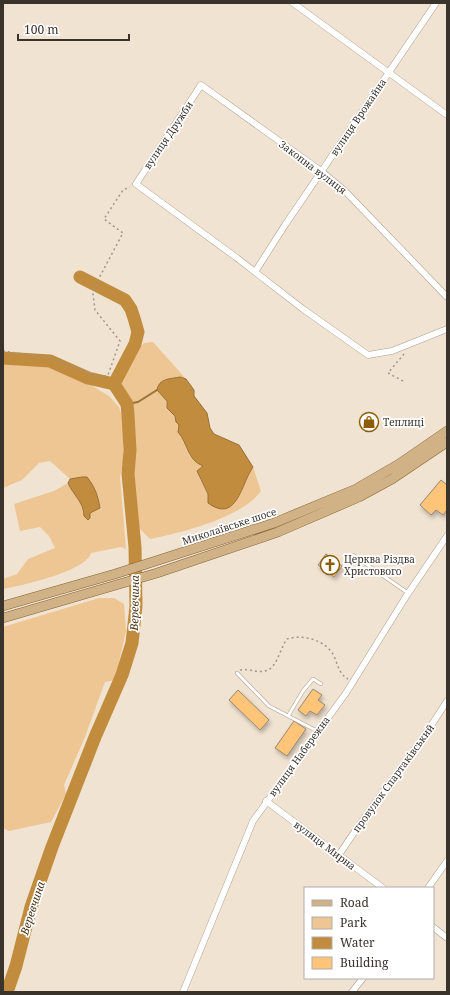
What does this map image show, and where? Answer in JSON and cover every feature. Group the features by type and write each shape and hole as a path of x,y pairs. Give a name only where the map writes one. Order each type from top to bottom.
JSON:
{"main road":[{"name":"Миколаївське шосе","path":"3,606 115,574 274,523 356,489 399,464 447,431"},
{"name":"Миколаївське шосе","path":"3,618 157,573 278,532 359,497 392,479 447,442"}],"street":[{"path":"292,3 447,115"},
{"name":"вулиця Врожайна","path":"256,272 285,225 436,3"},
{"name":"Закопна вулиця","path":"201,85 322,171 345,191 447,297"},
{"name":"вулиця Дружби","path":"136,184 201,85"},
{"path":"136,184 256,272 303,309 368,355 378,355 412,344 447,329"},
{"name":"вулиця Набережна","path":"183,992 249,830 266,801 353,683 408,593 447,536"},
{"name":"провулок Спартаківський","path":"339,855 354,832 419,745 447,701"},
{"name":"вулиця Мирна","path":"266,801 382,887"},
{"path":"429,887 447,861"},
{"path":"434,928 447,938"},
{"path":"352,992 362,979"}],"lane":[{"path":"353,555 408,593"},
{"path":"237,673 269,706 317,731"},
{"path":"288,716 303,691 313,679 321,684"}],"path":[{"path":"3,351 52,358 99,377 108,375 120,341 95,310 93,294 98,280 123,233 104,219 124,190 136,184"},
{"path":"403,381 388,373 412,344"},
{"path":"237,673 245,669 265,671 271,669 275,665 282,646 287,639 299,636 310,638 330,650 343,676 353,683"}],"green space":[{"path":"153,342 186,379 180,377 163,380 167,408 175,416 176,422 179,425 178,432 191,456 194,460 204,466 199,477 208,494 241,492 247,475 253,467 261,491 240,509 226,516 178,533 150,539 140,529 133,488 133,410 130,401 120,391 119,383 135,353 144,343"},
{"path":"3,356 31,358 86,382 109,396 119,407 123,419 123,463 120,477 126,549 121,547 91,553 87,560 66,572 23,585 3,589 3,579 17,574 28,559 55,548 49,536 40,527 20,531 14,504 54,491 68,483 81,503 85,516 88,519 82,477 70,479 50,461 39,463 22,480 3,488"},
{"path":"99,598 114,598 124,604 126,631 115,680 105,682 85,737 64,785 66,794 51,822 9,831 3,828 3,627"}],"water":[{"path":"180,377 186,379 194,390 194,396 207,413 210,428 214,434 239,445 253,467 237,499 226,509 218,508 208,503 208,494 197,471 203,466 191,456 178,432 179,425 176,422 175,416 167,408 167,401 157,390 160,383 163,381"},
{"path":"87,477 92,484 100,508 90,513 90,518 88,520 84,516 84,511 68,483 70,479"}],"building":[{"path":"441,480 447,485 447,510 443,515 436,510 431,515 420,505"},
{"name":"Церква Різдва Христового","path":"326,554 342,566 334,577 318,565"},
{"path":"313,689 322,695 318,700 325,705 317,715 310,711 306,716 298,710"},
{"path":"238,690 269,720 260,730 229,700"},
{"path":"294,721 306,729 287,756 275,748"}],"waterway":[{"path":"80,277 125,300 131,309 134,318 138,332 135,344 114,384"},
{"name":"Веревчина","path":"3,358 50,361 88,378 114,384 127,404 130,450 128,474 135,547 136,606 132,643 122,675 95,737 52,847 31,907 16,966 7,992"},
{"path":"127,404 138,402 157,390"}],"place":[{"name":"Теплиці","path":"369,422"},
{"name":"Церква Різдва Христового","path":"330,565"}]}
